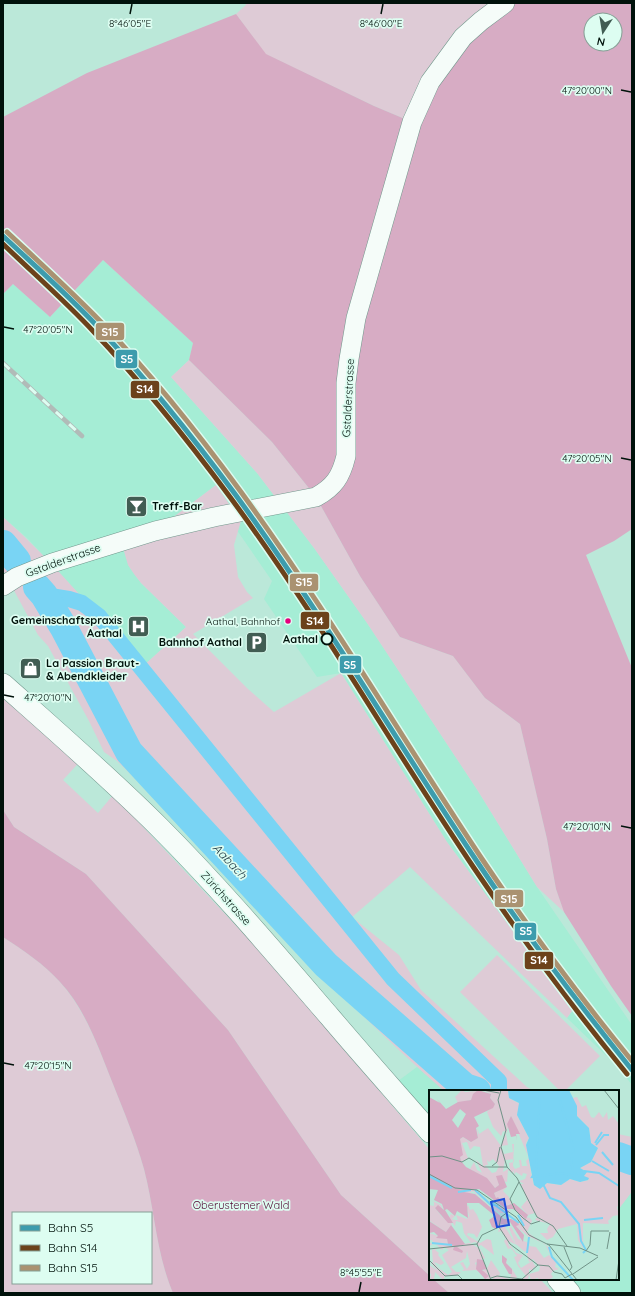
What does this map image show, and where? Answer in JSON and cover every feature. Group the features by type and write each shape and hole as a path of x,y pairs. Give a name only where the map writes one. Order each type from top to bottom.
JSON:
{"main road":[{"name":"Zürichstrasse","path":"3,684 113,782 187,856 273,950 429,1131"},
{"path":"559,1280 570,1293"}],"street":[{"name":"Gstalderstrasse","path":"3,586 17,577 78,554 155,531 214,517 316,497 327,491 337,480 343,468 346,456 346,382 356,318 412,122 430,82 463,37 505,3"}],"shaded area":[{"path":"245,3 505,3 412,122 374,106 265,54 236,14 246,5"},
{"path":"103,260 193,343 189,360 171,377 257,473 314,548 367,623 478,791 537,887 632,1025 632,1085 618,1067 567,1018 572,1011 447,842 341,673 317,677 264,599 272,581 234,526 216,485 155,531 128,565 141,583 186,627 141,668 99,616 27,538 3,517 3,294 13,284 50,317"},
{"path":"189,360 272,442 316,497 360,576 400,637 453,656 485,698 520,724 547,839 556,889 564,912 537,887 478,791 367,623 314,548 257,473 171,377"},
{"path":"216,485 241,521 234,545 238,577 247,592 253,598 193,634 248,689 274,712 341,673 447,842 572,1011 567,1018 410,867 352,917 399,955 421,990 527,1087 532,1090 443,1090 320,976 154,797 117,761 104,752 89,721 48,646 38,635 3,570 3,517 58,571 141,668 186,627 141,583 128,565 121,541 155,531"},
{"path":"3,684 85,756 63,780 98,813 113,795 262,953 429,1149 429,1275 341,1195 228,1030 86,874 14,827 3,810"},
{"path":"3,937 26,952 54,975 69,993 85,1018 126,1116 141,1158 148,1185 159,1247 167,1278 173,1293 3,1293"},
{"path":"497,955 600,1056 566,1090 559,1090 460,992"},
{"path":"417,1067 444,1090 429,1090 429,1117 398,1081"},
{"path":"619,1134 632,1137 631,1193 619,1209"},
{"path":"631,1192 632,1293 584,1293 571,1280 619,1280 619,1209"},
{"path":"434,1280 541,1280 553,1293 449,1293"}],"green space":[{"path":"505,3 632,3 632,529 614,541 586,555 632,668 632,1016 564,912 556,889 547,839 520,724 485,698 453,656 400,637 360,576 316,497 272,442 189,360 193,343 103,260 50,317 13,284 3,294 3,117 87,73 236,14 266,54 374,106 412,122 430,82"},
{"name":"Oberustemer Wald","path":"3,810 14,827 86,874 228,1030 341,1195 429,1275 429,1280 434,1280 449,1293 173,1293 167,1278 159,1247 148,1185 141,1158 126,1116 85,1017 69,993 54,975 26,952 3,937"}],"waterway":[{"name":"Aabach","path":"3,544 17,561"},
{"name":"Aabach","path":"3,550 11,553"},
{"name":"Aabach","path":"37,587 44,595 64,628 129,752 326,965 465,1087 474,1090"},
{"path":"44,595 69,599 82,603 99,616 393,979 499,1081 499,1090"},
{"name":"Aabach","path":"619,1156 632,1161"}],"railway":[{"path":"3,363 82,436"}],"rail line":[{"name":"S15","path":"7,232 78,299 120,342 174,405 225,470 304,582 482,859 555,962 632,1061"},
{"name":"S5","path":"3,236 98,327 152,388 219,472 298,585 496,890 592,1020 632,1070"},
{"name":"S14","path":"3,244 93,331 164,412 214,475 294,588 443,822 492,895 568,999 627,1074"}],"place":[{"name":"Treff-Bar","path":"136,506"},
{"name":"Aathal, Bahnhof","path":"288,621"},
{"name":"Gemeinschaftspraxis Aathal","path":"138,626"},
{"name":"Aathal","path":"327,639"},
{"name":"Bahnhof Aathal","path":"257,642"},
{"name":"La Passion Braut- & Abendkleider","path":"31,669"}]}
